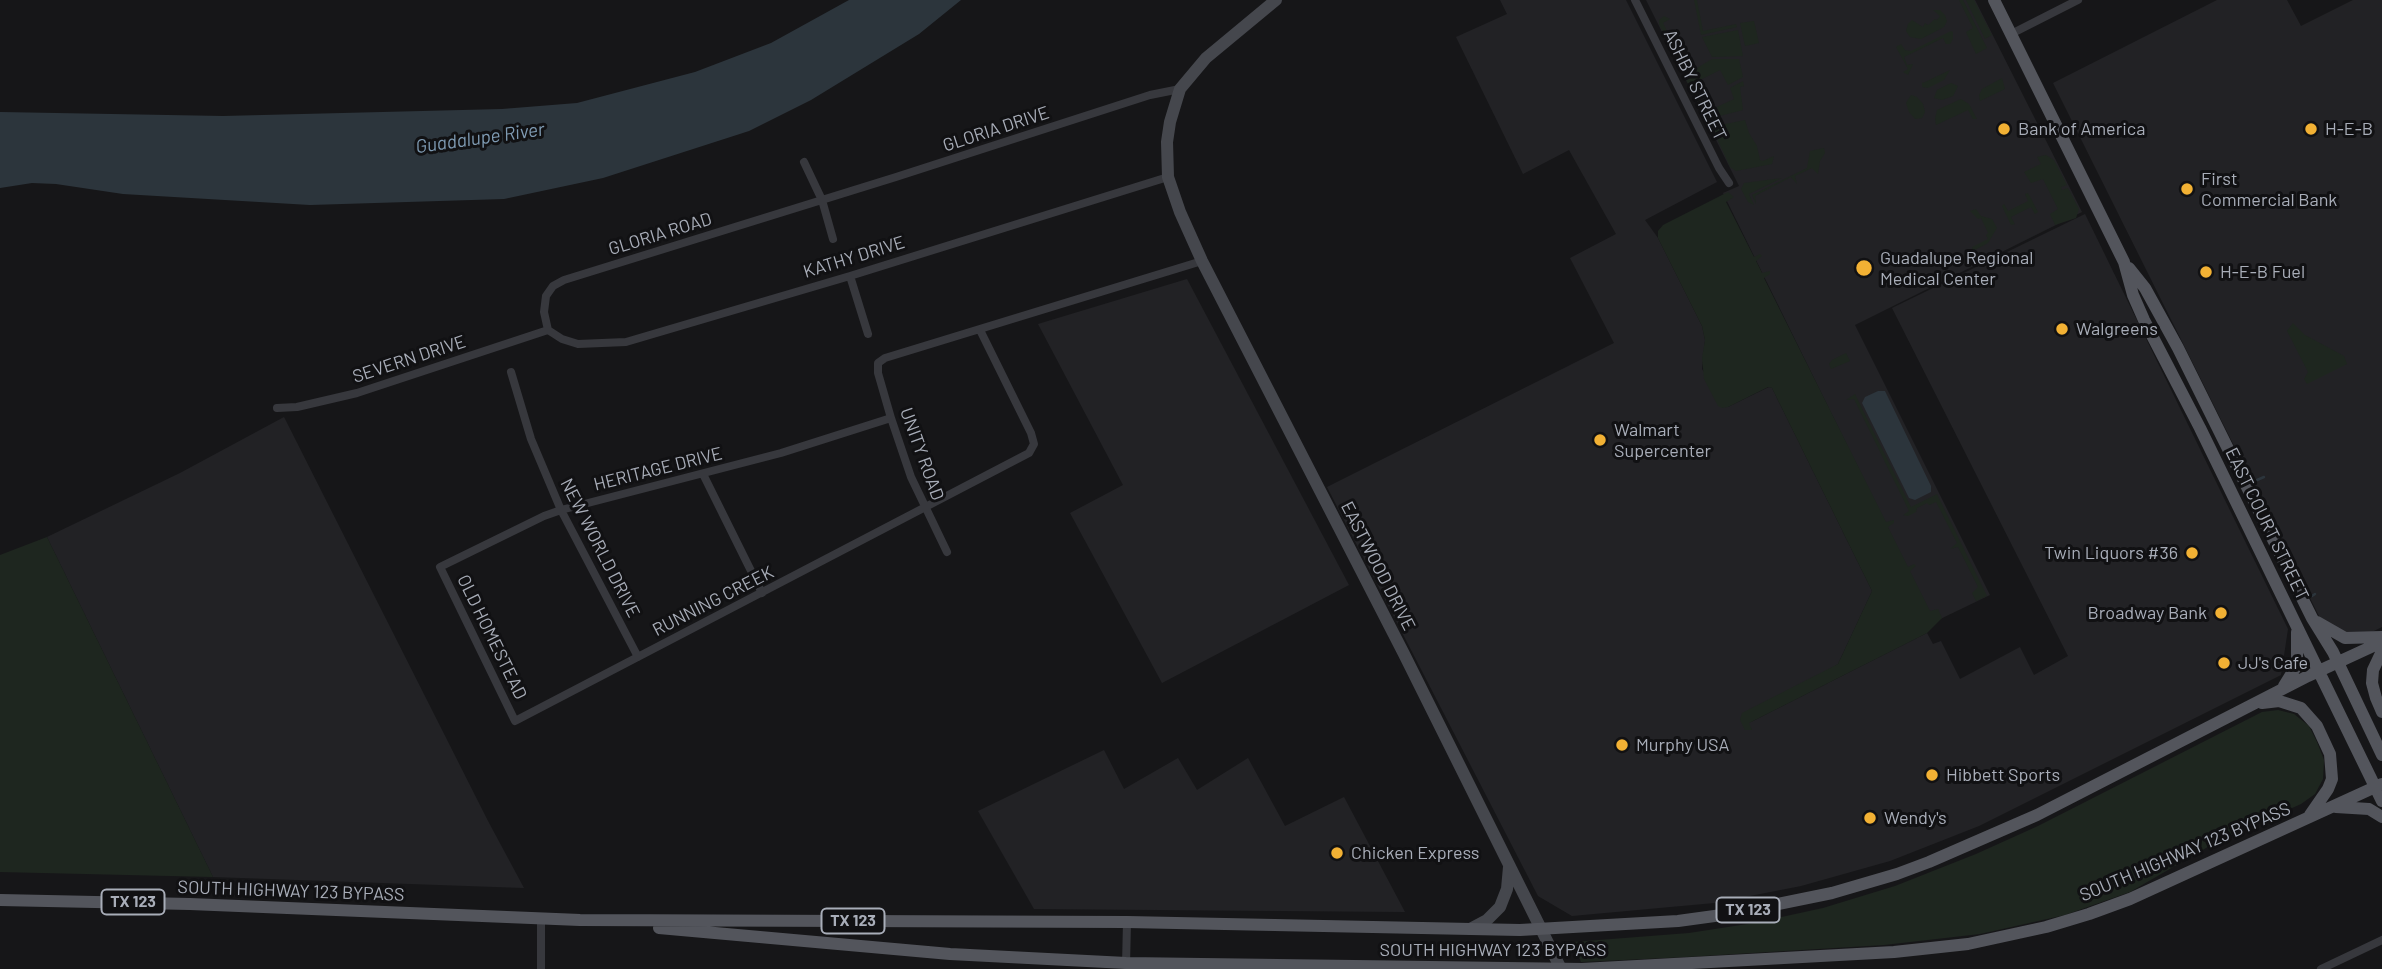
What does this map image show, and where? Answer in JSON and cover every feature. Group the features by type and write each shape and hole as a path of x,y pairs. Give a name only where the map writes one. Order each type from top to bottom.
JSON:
{"main road":[{"path":"1180,89 1206,58 1276,0"},
{"name":"EAST COURT STREET","path":"1994,0 2124,262 2133,295 2144,320 2379,786 2382,801"},
{"name":"EASTWOOD DRIVE","path":"1180,89 1168,132 1166,160 1168,177 1180,212 1202,261 1404,654 1561,969"},
{"name":"EAST COURT STREET","path":"2124,262 2145,288 2166,324 2382,755"},
{"path":"2312,618 2345,638 2382,639"},
{"path":"2280,690 2297,665 2297,625"},
{"name":"TX 123","path":"2319,671 2382,639"},
{"path":"2382,651 2373,670 2372,682 2382,712"},
{"name":"SOUTH HIGHWAY 123 BYPASS","path":"580,920 1126,922 1542,929 1628,925 1729,914 1832,893 1929,862 2037,815 2319,671"},
{"path":"2255,705 2279,701 2301,708 2317,726 2330,754 2332,779 2322,799 2307,818"},
{"name":"SOUTH HIGHWAY 123 BYPASS","path":"0,900 190,904 580,920 950,954 1126,966 1628,968 1894,952 1968,944 2009,935 2089,914 2130,899 2379,786"},
{"path":"2329,807 2369,809 2382,817"},
{"path":"1468,929 1487,920 1500,907 1507,888 1509,863"}],"street":[{"name":"ASHBY STREET","path":"1635,0 1729,183"},
{"path":"2011,34 2078,0"},
{"name":"GLORIA DRIVE","path":"821,200 1150,95 1180,89"},
{"path":"804,162 834,239"},
{"name":"KATHY DRIVE","path":"548,330 562,339 578,344 626,342 1168,177"},
{"name":"GLORIA ROAD","path":"548,330 544,312 546,296 553,286 564,280 821,200"},
{"path":"980,330 1202,261"},
{"path":"850,276 868,334"},
{"name":"SEVERN DRIVE","path":"277,408 297,407 357,393 548,330"},
{"name":"UNITY ROAD","path":"947,552 924,508 908,469 878,373 878,363 885,358 980,330"},
{"name":"RUNNING CREEK","path":"515,721 1029,453 1034,444 1031,433 980,330"},
{"name":"NEW WORLD DRIVE","path":"512,372 531,439 561,510 638,657"},
{"name":"HERITAGE DRIVE","path":"440,567 561,510 781,453 891,418"},
{"path":"703,474 762,593"},
{"name":"OLD HOMESTEAD","path":"440,567 515,721"},
{"path":"541,918 541,969"},
{"path":"1126,922 1126,966"},
{"path":"2321,969 2382,940"}],"shaded area":[{"path":"1500,0 1626,0 1717,182 1645,220 1658,238 1702,326 1705,340 1702,369 1728,407 1769,387 1772,388 1872,591 1838,664 1749,723 1927,633 1933,644 1941,641 1960,679 2020,647 2034,675 2068,656 1892,308 2085,214 2288,629 2281,675 1979,826 1890,861 1801,886 1714,903 1572,916 1538,896 1327,487 1614,343 1570,258 1616,234 1569,150 1523,174 1456,37 1507,14"},
{"name":"Guadalupe Regional Medical Center","path":"1646,0 1975,0 2082,212 1855,325 1990,595 1934,622 1723,193 1739,186"},
{"path":"1694,0 1697,0 1703,31 1736,24 1737,27 1701,35"},
{"path":"1959,0 1963,0 1987,48 1976,54 1966,32 1973,28"},
{"path":"1966,0 1974,0 1992,35 1985,39"},
{"path":"2217,0 2287,0 2301,26 2353,0 2382,0 2382,627 2368,634 2351,636 2320,618 2053,83"},
{"path":"1933,10 1940,10 1945,15 1947,21 1944,27 1921,39 1910,37 1906,31 1908,24 1912,20 1923,27 1925,23 1928,25 1937,20 1940,16"},
{"path":"1664,16 1670,19 1663,23 1681,58 1688,55 1685,62 1676,60 1659,24 1659,20"},
{"path":"1754,21 1759,43 1745,46 1740,23"},
{"path":"1738,30 1743,56 1712,57 1702,37"},
{"path":"1951,31 1953,39 1950,44 1946,44 1943,38 1904,57 1907,65 1913,64 1908,75 1903,72 1908,69 1896,47 1901,44 1905,50 1911,51"},
{"path":"1712,59 1739,59 1743,77 1728,85 1720,70 1692,84 1706,112 1734,99 1730,88 1743,81 1744,86 1740,87 1743,110 1708,119 1686,80 1687,74"},
{"path":"1950,70 1944,80 1928,88 1922,87 1922,82"},
{"path":"2002,78 2005,89 1980,101 1982,89"},
{"path":"1951,83 1958,86 1953,96 1942,100 1934,98 1937,90"},
{"path":"1911,95 1923,104 1925,112 1922,118 1915,119 1909,112 1906,103"},
{"path":"1961,99 1969,104 1977,119 1973,119 1968,110 1936,125 1937,110"},
{"path":"1745,120 1757,146 1760,160 1774,156 1772,164 1736,171 1730,167 1713,130 1716,126"},
{"path":"1824,148 1818,174 1812,168 1795,176 1797,184 1791,177 1755,196 1756,204 1752,195 1807,168 1810,151"},
{"path":"2046,155 2054,160 2067,185 2061,187 2062,190 2068,188 2079,209 2076,218 2055,225 2050,214 2058,209 2043,179 2031,183 2024,172 2041,164 2037,157"},
{"path":"1782,178 1749,194 1754,205 1748,202 1741,189 1744,183"},
{"path":"1728,192 1734,197 1726,202 1754,257 1760,254 1762,256 1756,261 1762,273 1770,271 1764,278 1886,522 1894,520 1888,527 1908,567 1914,564 1916,566 1910,571 1930,611 1938,609 1942,618 1927,633 1749,723 1752,730 1745,730 1740,720 1742,713 1838,664 1872,591 1772,388 1768,387 1722,408 1718,406 1704,379 1702,358 1705,340 1702,326 1658,238 1658,231 1663,225"},
{"path":"2028,193 2038,212 2035,214 2031,207 2011,217 2015,224 2011,225 2002,206 2004,204 2008,211 2028,201 2025,194"},
{"path":"1976,209 1981,216 1992,219 1997,228 1988,243 1973,251 1972,247 1988,239 1981,218 1978,219 1970,211"},
{"path":"1187,279 1349,585 1162,683 1070,513 1123,485 1038,324"},
{"path":"2293,323 2305,335 2344,356 2347,364 2307,384 2304,379 2308,372 2287,331"},
{"path":"1846,353 1850,361 1831,369 1829,364 1832,360"},
{"path":"1855,394 1911,507 1937,494 1987,596 1976,601 1972,593 1978,587 1958,547 1950,549 1957,543 1936,502 1917,508 1916,512 1908,516 1903,515 1909,511 1854,399 1846,400"},
{"path":"284,417 524,888 213,877 47,537 180,473"},
{"path":"47,537 213,877 0,872 0,555"},
{"path":"2278,710 2294,714 2309,726 2317,742 2324,760 2323,779 2315,794 2301,804 2218,841 2130,892 2065,915 1980,934 1884,945 1686,957 1581,962 1573,942 1689,933 1754,923 1823,908 1895,886 2038,826 2262,712"},
{"path":"1104,750 1124,789 1178,758 1197,790 1248,758 1285,826 1344,797 1405,912 1034,909 978,811"}],"water":[{"name":"Guadalupe River","path":"849,0 961,0 919,34 811,100 749,131 603,178 504,199 310,205 123,194 56,184 32,183 0,188 0,112 223,116 502,109 577,103 695,72 771,43"},
{"path":"1885,391 1931,486 1931,492 1915,500 1909,498 1862,403 1865,397"}],"waterway":[{"path":"2257,480 2264,477"}],"place":[{"name":"Bank of America","path":"2004,129"},
{"name":"H-E-B","path":"2311,129"},
{"name":"First Commercial Bank","path":"2187,189"},
{"name":"Guadalupe Regional Medical Center","path":"1864,268"},
{"name":"H-E-B Fuel","path":"2206,272"},
{"name":"Walgreens","path":"2062,329"},
{"name":"Walmart Supercenter","path":"1600,440"},
{"name":"Twin Liquors #36","path":"2192,553"},
{"name":"Broadway Bank","path":"2221,613"},
{"name":"JJ's Cafe","path":"2224,663"},
{"name":"Murphy USA","path":"1622,745"},
{"name":"Hibbett Sports","path":"1932,775"},
{"name":"Wendy's","path":"1870,818"},
{"name":"Chicken Express","path":"1337,853"}]}
